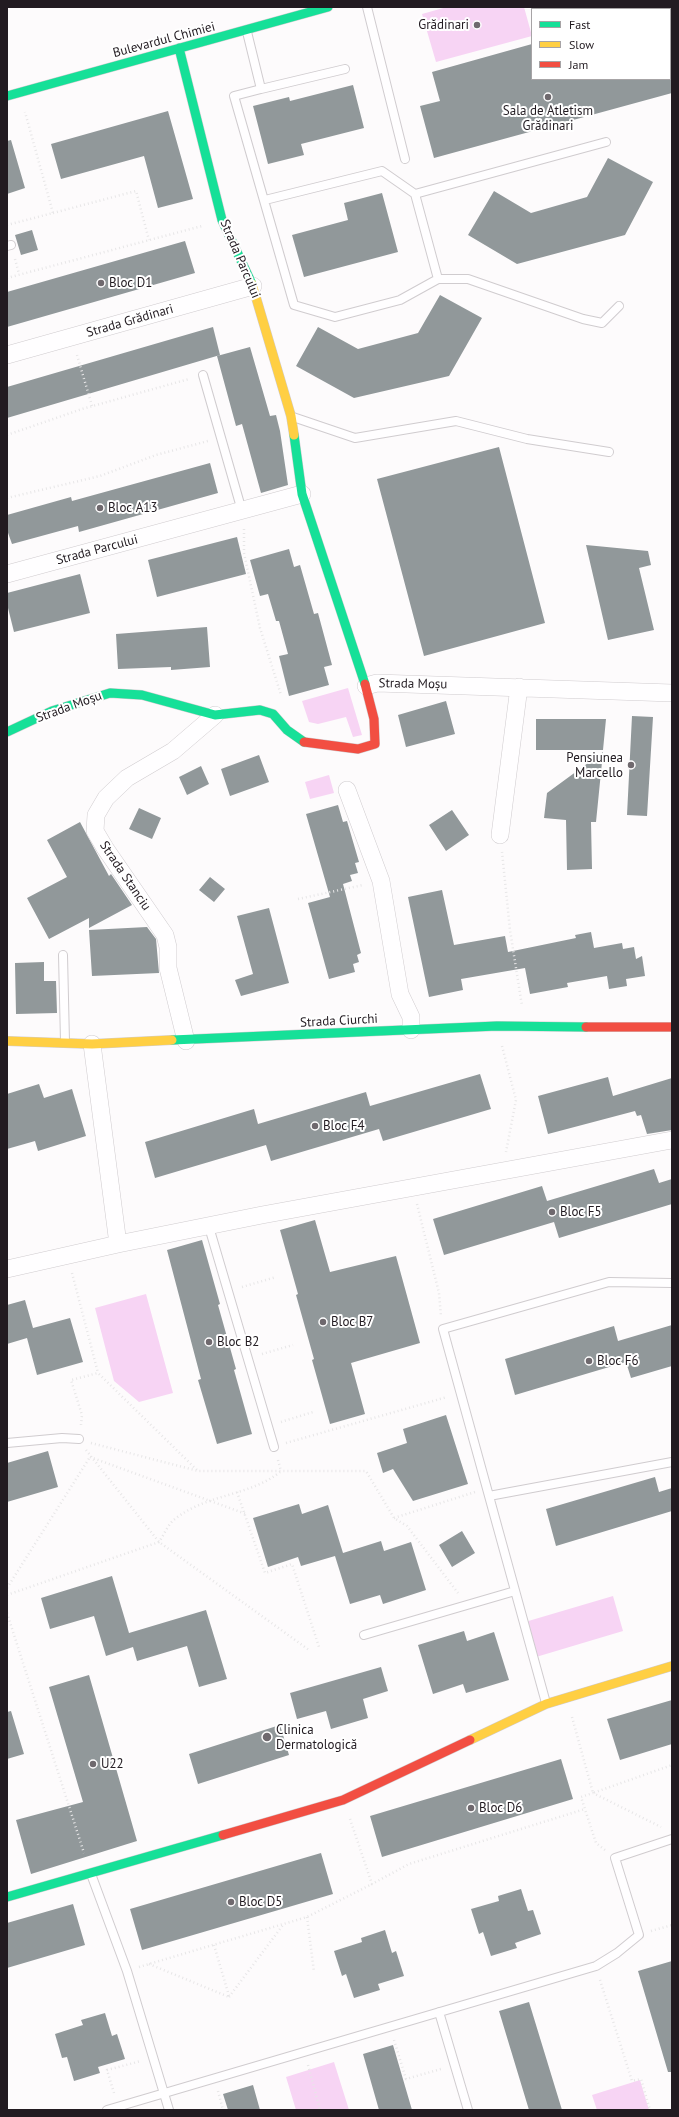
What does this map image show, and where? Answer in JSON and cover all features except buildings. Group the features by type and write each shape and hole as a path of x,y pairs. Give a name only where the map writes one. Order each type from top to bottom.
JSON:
{"street":[{"name":"Bulevardul Chimiei","path":"7,96 179,48 248,32 328,7"},
{"name":"Strada Parcului","path":"179,48 222,220 253,286 291,416 302,494 366,686"},
{"name":"Strada Grădinari","path":"7,355 253,286"},
{"name":"Strada Parcului","path":"8,571 242,511 302,494"},
{"name":"Strada Moșu","path":"7,732 52,711 83,700 110,693 142,695 215,715 260,710 273,714 287,730 306,743 358,749 376,744 374,719 366,686 377,683 672,693"},
{"path":"500,836 519,687"},
{"name":"Strada Stanciu","path":"186,1041 168,968 168,947 165,935 95,831 96,815 106,798 127,778 174,751 215,715"},
{"path":"346,790 381,881 400,994 411,1017 412,1030"},
{"name":"Strada Ciurchi","path":"7,1041 92,1044 497,1026 672,1027"},
{"path":"92,1044 118,1244"},
{"path":"7,1269 118,1244 209,1226 672,1140"},
{"path":"7,1897 344,1800 546,1704 672,1666"}],"lane":[{"path":"367,7 404,159"},
{"path":"248,32 261,89"},
{"path":"345,68 234,96 294,305 335,317 400,300 438,279 468,279 582,319 602,323 619,306"},
{"path":"415,194 606,142"},
{"path":"265,200 382,171 415,194 438,279"},
{"path":"203,375 242,511"},
{"path":"291,416 355,438 456,421 527,439 609,452"},
{"path":"63,955 65,1043"},
{"path":"209,1226 274,1447"},
{"path":"546,1704 443,1328 609,1282 672,1283"},
{"path":"7,1443 62,1438 79,1439"},
{"path":"488,1492 672,1462"},
{"path":"364,1635 515,1591"},
{"path":"107,2110 596,1966 617,1953 639,1935 615,1858 672,1839"},
{"path":"91,1874 126,1971 169,2110"},
{"path":"439,2012 468,2110"}],"path":[{"path":"19,92 53,213"},
{"path":"7,225 136,191 149,240"},
{"path":"7,278 222,220"},
{"path":"72,337 92,406"},
{"path":"7,436 92,406 203,375"},
{"path":"7,498 100,476 156,455 221,437"},
{"path":"242,511 245,534 244,553 260,628 283,699"},
{"path":"500,836 510,930 525,1026"},
{"path":"298,899 381,881"},
{"path":"497,1026 516,1100 502,1172"},
{"path":"413,1188 439,1293 443,1328"},
{"path":"67,1256 98,1373 198,1471"},
{"path":"228,1292 276,1277"},
{"path":"248,1358 293,1345"},
{"path":"82,1416 70,1380 98,1373"},
{"path":"274,1447 461,1393"},
{"path":"267,1426 313,1412"},
{"path":"79,1439 198,1471 366,1471 394,1518 407,1526 456,1590"},
{"path":"90,1457 246,1514"},
{"path":"90,1457 159,1542 309,1650"},
{"path":"7,1588 90,1457"},
{"path":"7,1595 159,1542 174,1520 208,1500 269,1480 281,1471"},
{"path":"237,1491 265,1573 292,1564 319,1647"},
{"path":"394,1518 488,1492"},
{"path":"7,1614 91,1874"},
{"path":"566,1698 593,1792 665,1830"},
{"path":"596,1844 581,1797 672,1765"},
{"path":"344,1800 372,1884"},
{"path":"126,1971 307,1917 409,1864 585,1809"},
{"path":"307,1917 314,1972"},
{"path":"229,1997 284,1924"},
{"path":"639,1935 672,1925"},
{"path":"214,1945 229,1997"},
{"path":"148,1964 229,1997"},
{"path":"596,1966 632,2081 641,2079 650,2110"},
{"path":"392,2035 406,2079 455,2065"},
{"path":"304,2051 320,2110"},
{"path":"118,2107 107,2070 153,2057"},
{"path":"214,2078 223,2110"}],"shaded area":[{"name":"Grădinari","path":"447,7 524,7 531,36 436,62 422,14"},
{"path":"672,7 672,15 671,8 586,8"},
{"path":"348,688 362,735 353,737 346,717 318,724 309,722 302,701"},
{"path":"329,775 334,793 310,799 305,782"},
{"path":"146,1294 173,1393 139,1402 114,1381 95,1308"},
{"path":"613,1596 623,1631 536,1657 525,1622"},
{"path":"334,2062 349,2110 296,2110 286,2077"},
{"path":"640,2080 649,2110 597,2110 592,2095"}],"traffic: fast":[{"path":"7,96 328,7"},
{"path":"179,48 222,220 252,284"},
{"path":"294,435 302,494 365,684"},
{"path":"7,732 52,711 110,693 142,695 215,715 260,710 273,714 287,730 304,742"},
{"path":"172,1040 497,1026 586,1027"},
{"path":"7,1897 223,1835"}],"traffic: slow":[{"path":"252,284 291,416 294,435"},
{"path":"7,1041 92,1044 172,1040"},
{"path":"470,1740 546,1704 672,1666"}],"traffic: jam":[{"path":"304,742 358,749 375,744 374,719 365,684"},
{"path":"586,1027 672,1027"},
{"path":"223,1835 343,1800 470,1740"}],"place":[{"name":"Grădinari","path":"477,25"},
{"name":"Sala de Atletism Grădinari","path":"548,97"},
{"name":"Bloc D1","path":"101,283"},
{"name":"Bloc A13","path":"100,508"},
{"name":"Pensiunea Marcello","path":"631,765"},
{"name":"Bloc F4","path":"315,1126"},
{"name":"Bloc F5","path":"552,1212"},
{"name":"Bloc B7","path":"323,1322"},
{"name":"Bloc B2","path":"209,1342"},
{"name":"Bloc F6","path":"589,1361"},
{"name":"Clinica Dermatologică","path":"267,1737"},
{"name":"U22","path":"93,1764"},
{"name":"Bloc D6","path":"471,1808"},
{"name":"Bloc D5","path":"231,1902"}]}
